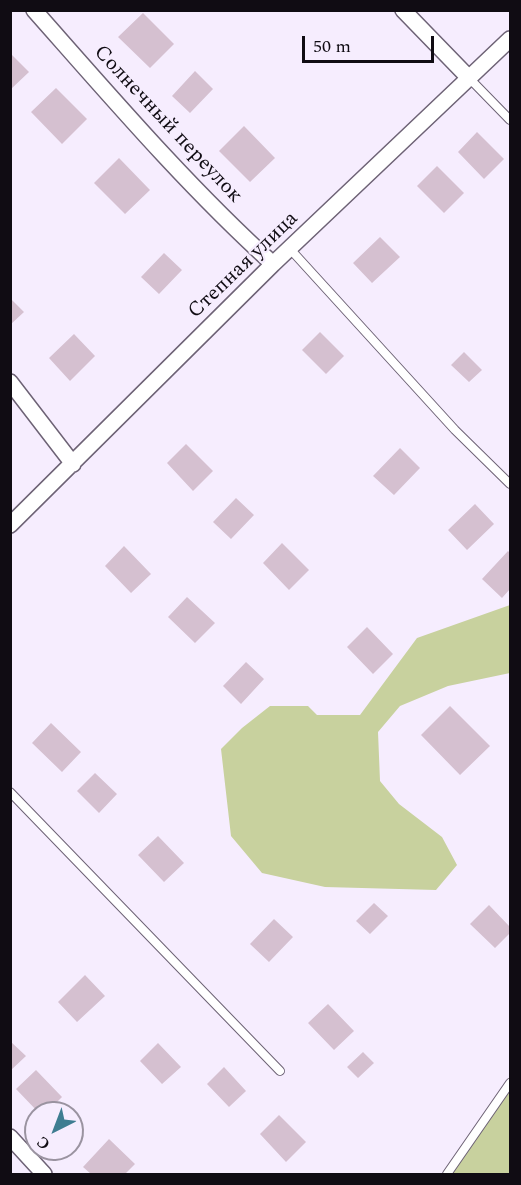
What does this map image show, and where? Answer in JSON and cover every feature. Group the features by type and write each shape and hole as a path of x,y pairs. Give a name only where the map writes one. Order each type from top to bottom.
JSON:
{"street":[{"name":"Солнечный переулок","path":"34,10 143,134 243,237 273,264"},
{"path":"403,10 470,79"},
{"name":"Степная улица","path":"10,525 273,264 291,250 510,39"},
{"path":"10,382 73,464"},
{"path":"10,1137 44,1174"}],"lane":[{"path":"470,79 510,120"},
{"path":"291,250 455,430 510,484"},
{"path":"10,792 280,1071"},
{"path":"447,1174 510,1083"}],"green space":[{"path":"510,605 510,673 448,686 400,706 378,732 380,781 399,804 442,837 457,865 436,890 325,887 262,873 231,836 221,749 242,728 270,706 308,706 317,715 360,715 417,638"},
{"path":"510,1076 510,1174 444,1174"}],"building":[{"path":"143,13 174,44 150,68 118,37"},
{"path":"10,53 29,72 10,90"},
{"path":"195,71 213,89 190,113 172,96"},
{"path":"56,88 87,119 62,144 31,112"},
{"path":"244,126 275,158 250,182 219,151"},
{"path":"477,132 504,159 484,179 458,152"},
{"path":"119,158 150,190 125,214 94,183"},
{"path":"437,166 464,193 444,213 417,186"},
{"path":"380,237 400,257 372,283 353,263"},
{"path":"164,253 182,270 159,294 141,277"},
{"path":"10,298 24,312 10,325"},
{"path":"320,332 344,356 326,374 302,350"},
{"path":"74,334 95,356 70,381 49,358"},
{"path":"464,352 482,370 469,382 451,365"},
{"path":"186,444 213,471 193,491 167,463"},
{"path":"400,448 420,468 394,495 373,476"},
{"path":"236,498 254,515 231,539 213,522"},
{"path":"475,504 494,524 467,550 448,530"},
{"path":"282,543 309,570 289,590 263,563"},
{"path":"124,546 151,574 131,593 105,566"},
{"path":"508,551 510,553 510,589 502,598 482,579"},
{"path":"187,597 215,623 195,643 168,617"},
{"path":"367,627 393,654 373,674 347,647"},
{"path":"246,662 264,679 241,704 223,686"},
{"path":"450,706 490,746 460,775 421,735"},
{"path":"51,723 81,752 62,772 32,743"},
{"path":"95,773 117,794 99,813 77,791"},
{"path":"158,836 184,863 164,882 138,855"},
{"path":"374,903 388,916 370,934 356,921"},
{"path":"489,905 510,927 510,933 495,948 470,924"},
{"path":"274,919 293,937 269,962 250,944"},
{"path":"85,975 105,996 77,1022 58,1002"},
{"path":"328,1004 354,1031 334,1050 308,1023"},
{"path":"10,1041 26,1056 10,1071"},
{"path":"158,1043 181,1067 162,1084 140,1061"},
{"path":"363,1052 374,1063 358,1078 347,1067"},
{"path":"224,1067 246,1091 229,1107 207,1084"},
{"path":"36,1070 62,1097 58,1101 28,1101 16,1089"},
{"path":"279,1115 306,1142 286,1162 260,1134"},
{"path":"109,1139 135,1164 125,1174 91,1174 83,1167"}]}
